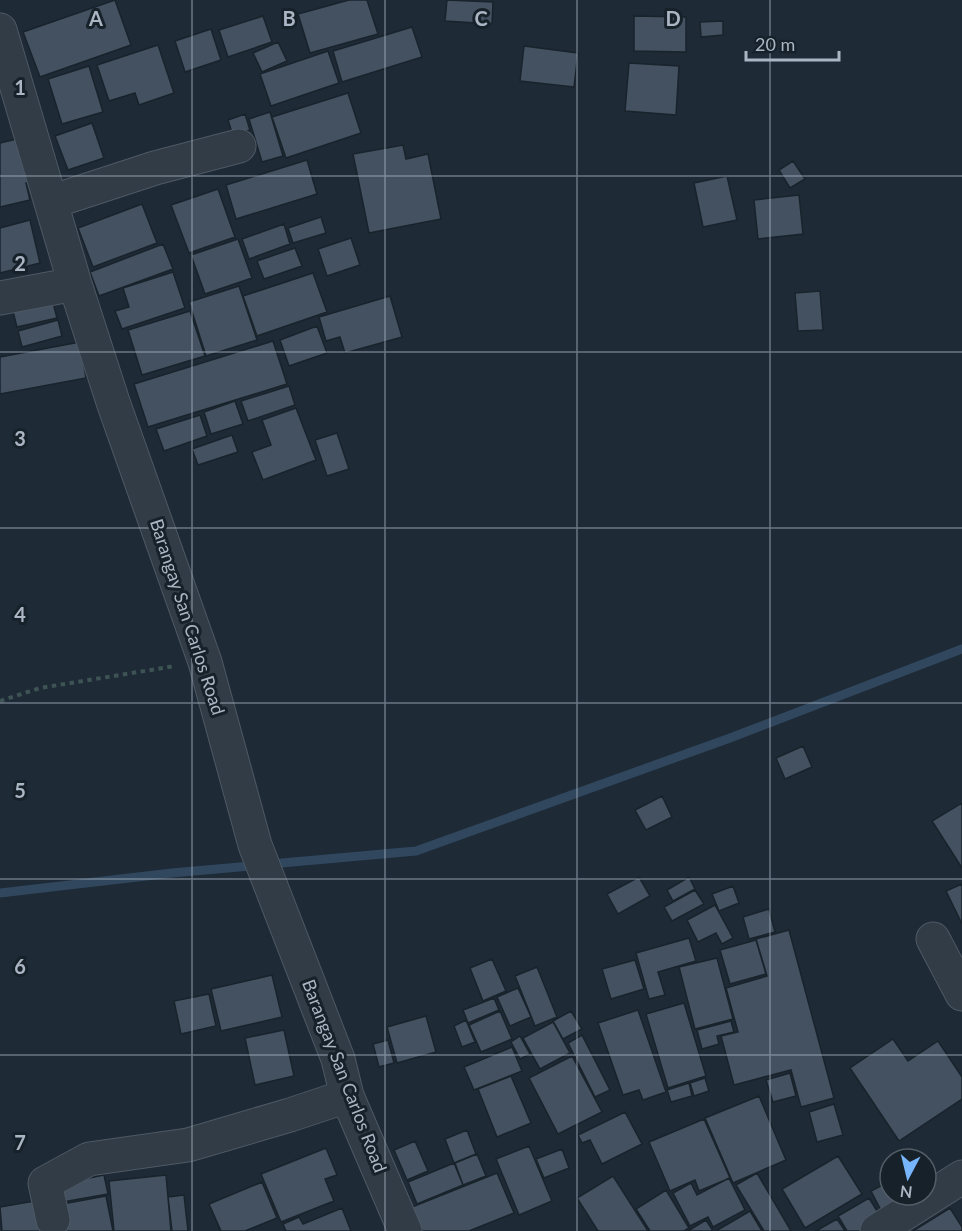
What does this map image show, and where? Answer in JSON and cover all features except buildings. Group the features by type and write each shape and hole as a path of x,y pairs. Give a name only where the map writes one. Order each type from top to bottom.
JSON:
{"street":[{"name":"Barangay San Carlos Road","path":"0,30 75,284 113,402 205,662 255,845 271,886 352,1057 347,1096 405,1231"},
{"path":"51,202 156,168 239,146"},
{"path":"0,298 75,284"},
{"path":"933,939 962,994"},
{"path":"53,1220 45,1183 89,1159 188,1145 347,1096"},
{"path":"877,1231 962,1177"}],"path":[{"path":"0,701 40,688 205,662"}],"waterway":[{"path":"0,893 172,873 416,851 730,738 962,649"}]}
